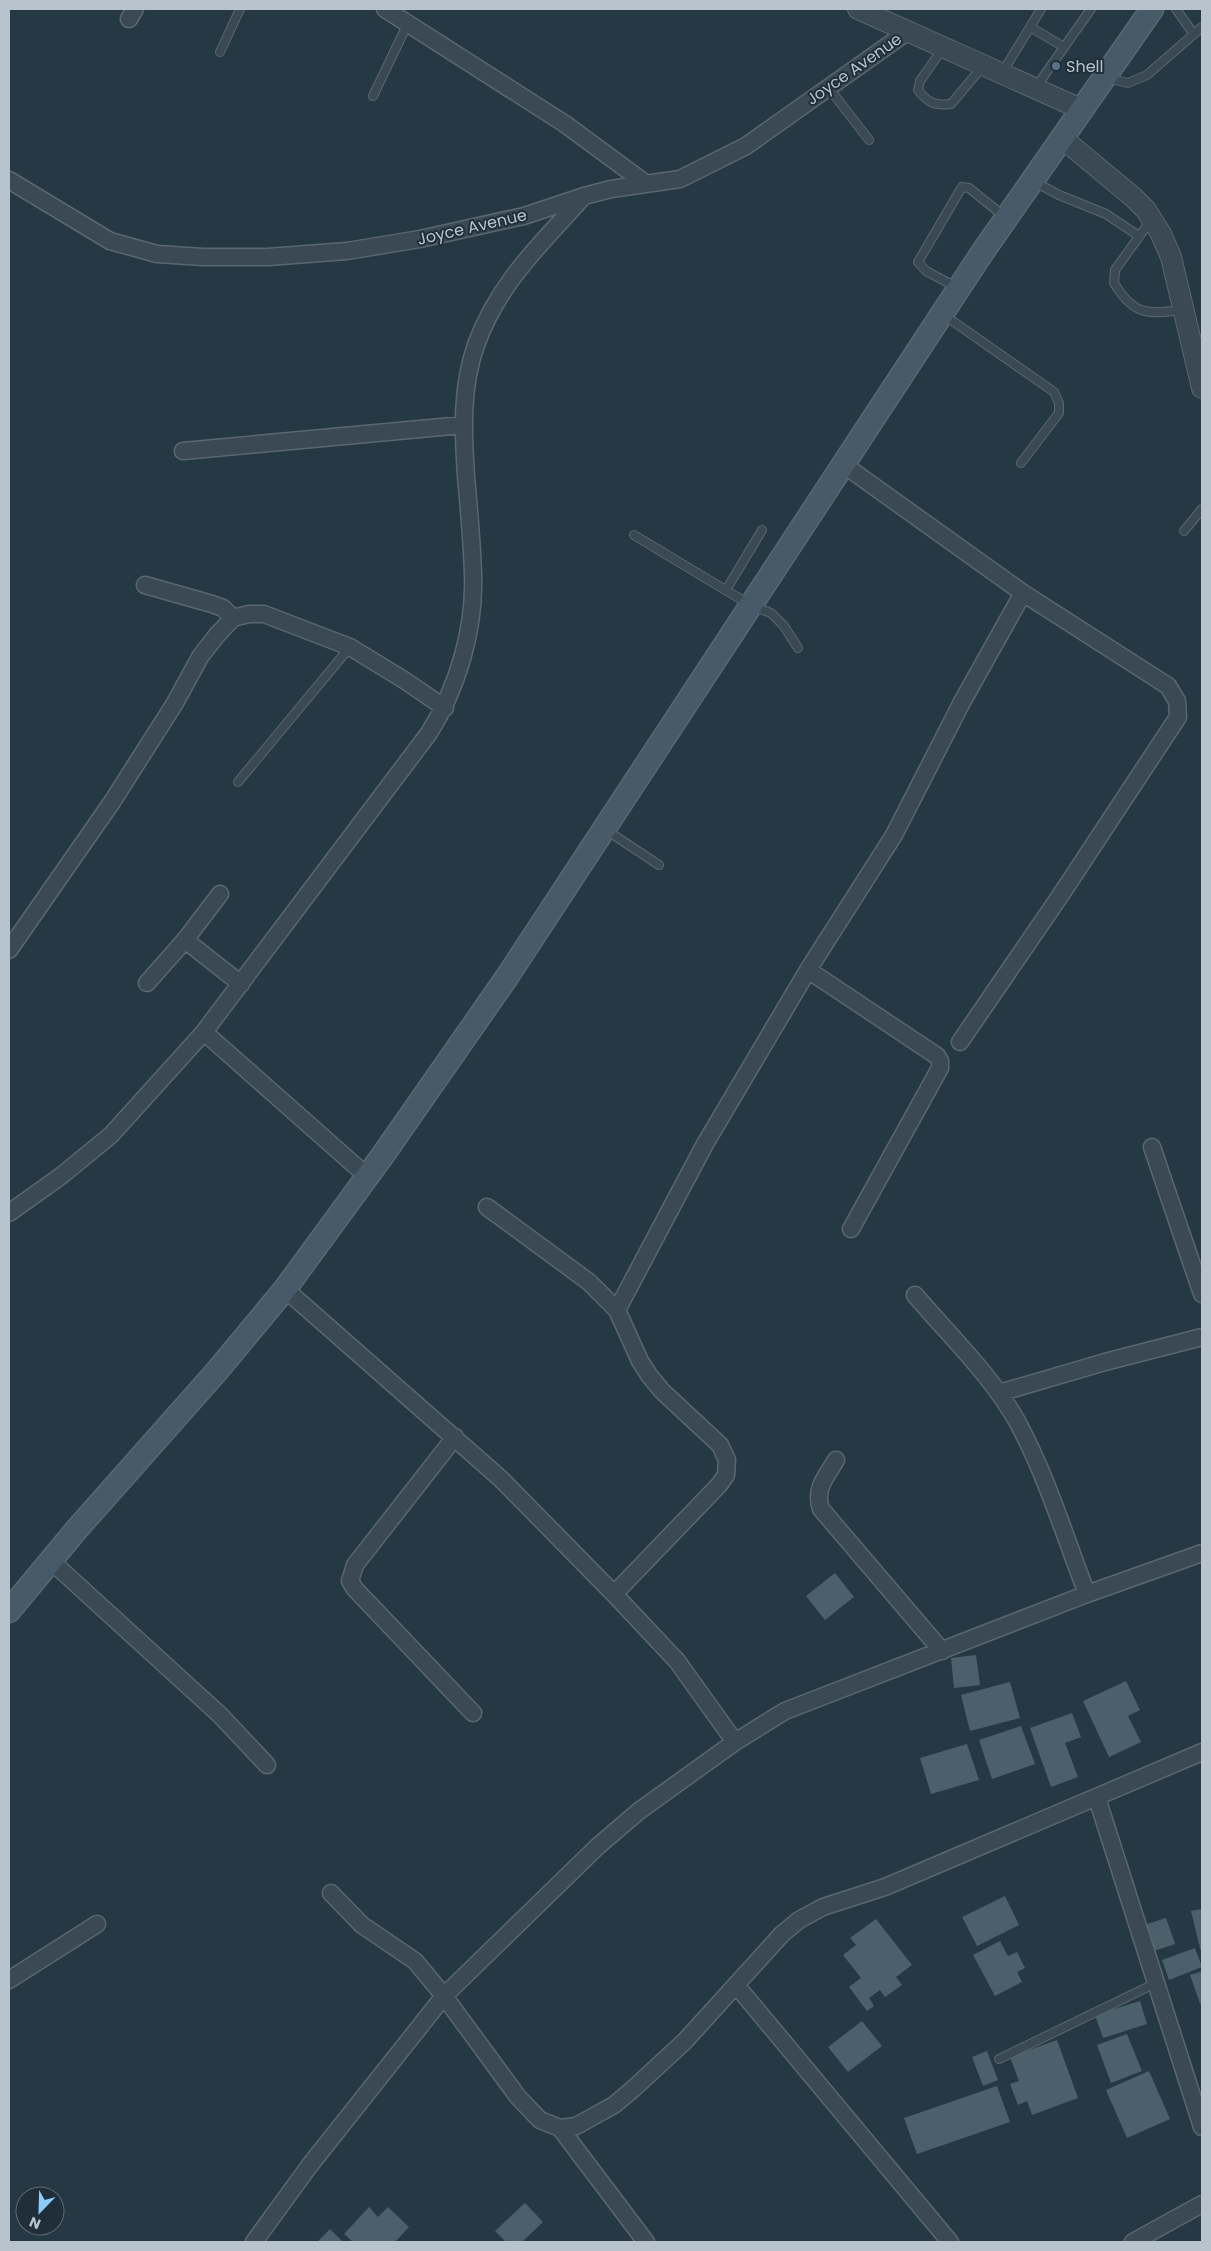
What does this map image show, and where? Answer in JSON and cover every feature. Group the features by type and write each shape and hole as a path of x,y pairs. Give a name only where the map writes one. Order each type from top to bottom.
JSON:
{"main road":[{"path":"9,1611 50,1560 217,1371 286,1289 368,1177 507,977 959,288 1081,109 1152,9"}],"street":[{"path":"385,9 565,124 645,183"},
{"path":"858,9 1081,109"},
{"name":"Joyce Avenue","path":"9,180 110,241 157,254 203,258 268,257 337,252 392,244 524,216 584,196 645,183 680,178 746,146 907,32"},
{"path":"1062,138 1133,196 1152,219 1161,234 1171,257 1200,365 1202,388"},
{"path":"9,1213 61,1176 111,1135 204,1032 429,733 445,708 461,666 469,623 473,576 463,425 469,372 475,346 490,309 513,276 584,196"},
{"path":"183,451 463,425"},
{"path":"844,465 1023,593 1168,686 1177,701 1178,717 1060,896 960,1042"},
{"path":"145,585 223,608 232,618"},
{"path":"617,1310 705,1144 808,970 894,835 962,702 1023,593"},
{"path":"9,950 112,802 175,703 200,657 232,618 249,614 264,614 350,647 445,708"},
{"path":"147,983 185,940 220,894"},
{"path":"185,940 241,984"},
{"path":"808,970 937,1056 940,1061 940,1068 851,1229"},
{"path":"204,1032 368,1177"},
{"path":"1152,1147 1202,1294"},
{"path":"487,1207 589,1282 617,1310 640,1361 649,1375 662,1391 720,1446 727,1460 726,1475 720,1486 614,1594"},
{"path":"286,1289 501,1479 614,1594 677,1662 735,1742"},
{"path":"915,1296 999,1393 1018,1423 1043,1479 1087,1594"},
{"path":"999,1393 1105,1362 1202,1337"},
{"path":"455,1438 355,1565 350,1581 355,1589 473,1713"},
{"path":"836,1460 818,1489 817,1499 820,1509 942,1651"},
{"path":"254,2242 310,2165 444,1996 597,1847 638,1811 735,1742 785,1711 1087,1594 1202,1553"},
{"path":"50,1560 220,1715 267,1765"},
{"path":"330,1893 362,1925 415,1962 444,1996 518,2098 540,2120 560,2128 576,2126 614,2106 685,2041 782,1934 799,1920 823,1907 885,1886 1202,1752"},
{"path":"1097,1798 1202,2127"},
{"path":"9,1980 97,1924"},
{"path":"736,1985 950,2242"},
{"path":"560,2128 646,2242"},
{"path":"1133,2242 1202,2204"}],"lane":[{"path":"220,52 240,9"},
{"path":"943,48 920,81 918,90 924,98 938,106 951,104 992,70 1030,27 1041,9"},
{"path":"1035,89 1091,9"},
{"path":"1176,9 1193,33"},
{"path":"373,96 408,23"},
{"path":"1104,76 1128,83 1147,75 1202,26"},
{"path":"1030,27 1064,47"},
{"path":"828,87 869,140"},
{"path":"1032,180 1059,195 1106,214 1139,236"},
{"path":"959,288 926,271 918,262 962,187 969,188 1007,218"},
{"path":"1152,219 1115,270 1114,283 1134,307 1146,312 1184,310"},
{"path":"942,314 1054,392 1059,402 1059,413 1021,463"},
{"path":"1184,531 1202,509"},
{"path":"726,590 762,530"},
{"path":"634,534 752,606 771,613 784,626 798,648"},
{"path":"238,782 350,647"},
{"path":"604,829 659,865"},
{"path":"999,2059 1156,1983"}],"building":[{"path":"835,1573 854,1597 825,1620 806,1596"},
{"path":"976,1655 980,1685 954,1688 951,1658"},
{"path":"1126,1681 1140,1710 1128,1716 1141,1742 1109,1757 1083,1701"},
{"path":"1010,1682 1020,1718 970,1731 961,1695"},
{"path":"1072,1713 1081,1737 1065,1743 1078,1777 1051,1787 1030,1728"},
{"path":"1021,1726 1035,1764 992,1779 979,1740"},
{"path":"967,1744 979,1780 931,1794 920,1758"},
{"path":"1005,1896 1019,1925 977,1946 962,1917"},
{"path":"1202,1909 1202,1956 1191,1911"},
{"path":"1166,1918 1175,1944 1154,1951 1144,1925"},
{"path":"876,1919 912,1965 896,1977 902,1985 885,1997 880,1990 869,1998 874,2006 867,2011 849,1987 861,1978 843,1955 856,1945 850,1938"},
{"path":"1000,1941 1008,1956 1017,1952 1025,1968 1017,1972 1022,1982 995,1996 973,1955"},
{"path":"1195,1948 1202,1967 1169,1980 1162,1960"},
{"path":"1202,1971 1202,2009 1190,1975"},
{"path":"1140,2001 1147,2024 1103,2038 1095,2015"},
{"path":"862,2021 882,2046 848,2072 828,2047"},
{"path":"1127,2034 1142,2071 1111,2083 1097,2045"},
{"path":"1057,2040 1078,2098 1032,2115 1027,2101 1018,2105 1010,2084 1019,2081 1010,2057"},
{"path":"987,2051 998,2080 983,2086 972,2057"},
{"path":"1149,2071 1170,2119 1127,2138 1106,2090"},
{"path":"997,2086 1010,2122 917,2154 904,2118"},
{"path":"525,2203 543,2222 522,2242 506,2242 495,2231"},
{"path":"369,2207 378,2217 388,2207 409,2227 395,2242 353,2242 344,2234"},
{"path":"330,2229 343,2242 317,2242"}],"place":[{"name":"Shell","path":"1056,66"}]}
